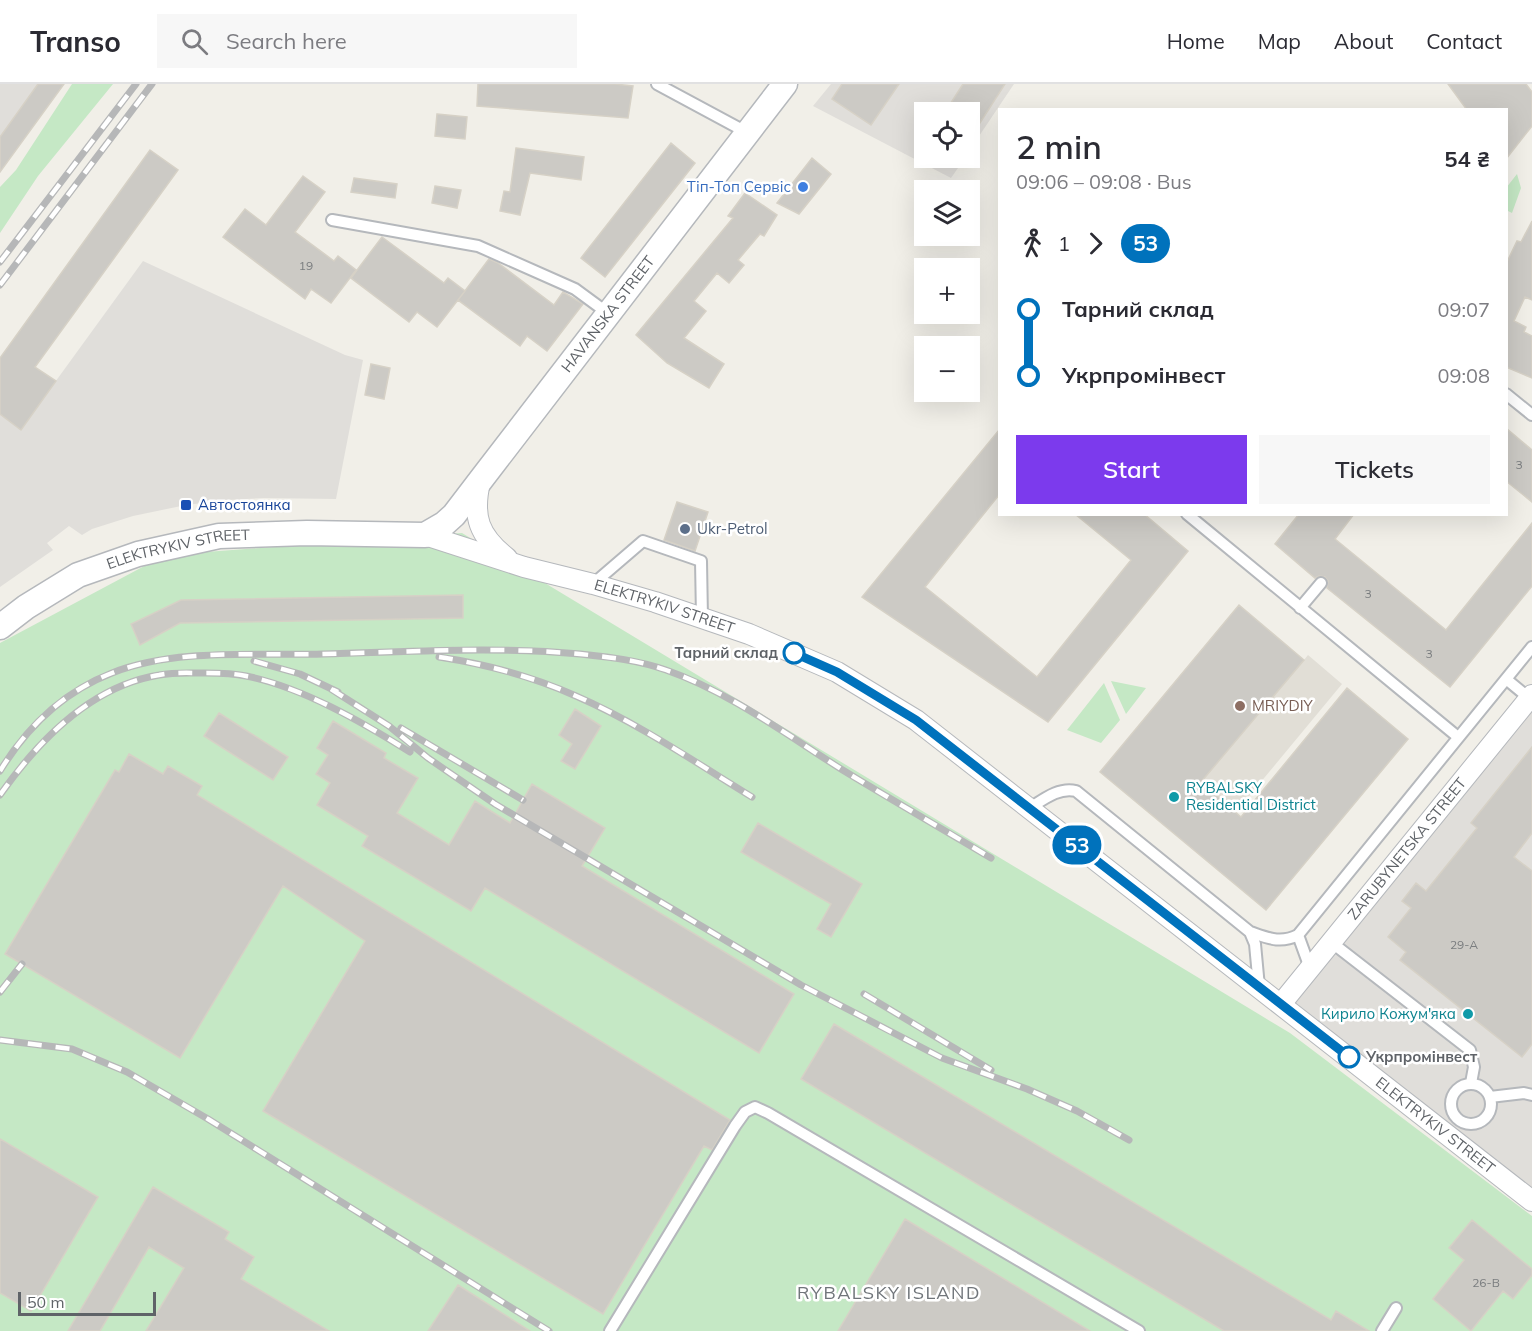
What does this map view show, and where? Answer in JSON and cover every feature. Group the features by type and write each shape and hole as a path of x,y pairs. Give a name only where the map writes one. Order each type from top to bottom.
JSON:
{"street":[{"name":"HAVANSKA STREET","path":"424,535 444,524 454,515 785,84"},
{"name":"ELEKTRYKIV STREET","path":"480,482 476,508 480,528 490,543 514,563"},
{"name":"ELEKTRYKIV STREET","path":"0,627 26,607 78,575 138,554 219,536 307,533 424,535 514,563 593,584 749,634 837,672 916,720 1281,1004 1454,1127 1532,1201"},
{"name":"ZARUBYNETSKA STREET","path":"1281,1004 1531,696"}],"lane":[{"path":"657,84 748,133"},
{"path":"332,220 478,246 575,289 609,315"},
{"path":"1508,396 1532,415"},
{"path":"1189,516 1458,737"},
{"path":"593,584 643,541 701,561 702,618"},
{"path":"1300,608 1321,583"},
{"path":"1030,808 1053,794 1068,789 1076,791 1250,932 1275,940 1288,940 1298,935 1532,647"},
{"path":"1506,680 1531,696"},
{"path":"1250,932 1260,987"},
{"path":"1298,935 1310,968"},
{"path":"1331,942 1470,1050 1474,1067 1471,1083"},
{"path":"1471,1083 1479,1085 1490,1097 1489,1113 1484,1120 1476,1124 1454,1127 1452,1098 1462,1085 1471,1083"},
{"path":"1490,1097 1524,1093 1532,1095"},
{"path":"610,1331 735,1126 745,1112 755,1107 1139,1331"},
{"path":"1382,1331 1396,1308"}],"shaded area":[{"path":"0,84 64,84 0,171"},
{"path":"831,84 1014,84 980,135 980,102 914,102 914,159 813,106"},
{"path":"932,168 958,168 951,178"},
{"path":"143,261 345,355 363,360 336,499 264,498 186,505 133,516 92,529 82,535 69,526 47,543 53,550 0,587 0,414 21,429"},
{"name":"MRIYDIY","path":"1239,605 1304,660 1308,655 1342,684 1236,812 1137,727"},
{"path":"1532,710 1532,1193 1290,1005"}],"green space":[{"path":"72,84 113,84 38,176 0,233 0,187 16,170"},
{"path":"1517,174 1521,188 1512,213 1508,211 1508,185"},
{"path":"462,533 1290,1033 1532,1216 1532,1331 0,1331 0,643 165,555"},
{"path":"1111,681 1146,688 1126,714"},
{"path":"1104,683 1120,720 1101,743 1067,730"}],"building":[{"path":"38,84 64,84 0,172 0,137"},
{"path":"478,84 633,86 628,118 477,106"},
{"path":"842,84 899,84 871,125 832,99"},
{"path":"963,84 1005,84 980,123 980,102 951,102"},
{"path":"1448,84 1526,84 1532,92 1532,126 1508,156 1508,108 1466,108"},
{"path":"437,114 467,117 465,139 435,136"},
{"path":"671,143 695,163 605,277 581,258"},
{"path":"516,148 584,157 581,180 530,173 520,215 500,211 504,191 510,192"},
{"path":"150,150 178,170 35,367 56,381 21,430 0,414 0,358"},
{"path":"812,158 831,174 799,214 777,203"},
{"path":"303,176 325,192 295,232 334,261 338,256 356,270 331,303 311,289 305,299 223,237 245,209 266,225"},
{"path":"354,178 397,184 395,198 351,192"},
{"path":"435,186 461,190 457,208 432,203"},
{"path":"745,193 777,215 764,236 760,234 738,260 744,265 729,283 717,273 694,301 706,311 684,338 724,364 709,388 667,363 636,335 733,218 728,216"},
{"path":"1532,221 1532,300 1525,297 1514,321 1526,327 1524,332 1532,336 1532,378 1508,368 1508,260 1517,241 1521,242"},
{"path":"382,237 444,283 448,278 465,291 437,327 417,312 409,322 351,278"},
{"path":"489,259 498,263 554,305 563,292 583,304 547,351 527,336 520,346 458,300"},
{"path":"371,364 390,368 384,399 365,395"},
{"path":"1508,430 1532,450 1532,502 1508,483"},
{"path":"998,431 998,496 925,587 1037,677 1131,560 1077,516 1146,516 1188,551 1048,722 862,597"},
{"name":"Ukr-Petrol","path":"677,502 708,512 695,551 664,540"},
{"path":"1297,516 1352,516 1335,539 1446,630 1532,523 1532,586 1450,687 1327,588 1328,581 1325,577 1315,578 1275,544"},
{"path":"463,595 463,618 180,623 140,645 131,624 181,600"},
{"path":"1239,605 1304,660 1201,782 1241,817 1347,688 1408,739 1266,910 1100,772"},
{"path":"575,709 601,726 575,769 561,761 572,744 559,735"},
{"path":"219,713 288,757 273,780 204,736"},
{"path":"333,721 386,753 384,758 418,778 397,813 449,845 475,801 510,823 532,784 605,828 582,866 794,994 759,1053 485,888 471,911 362,846 368,836 317,805 330,783 316,774 328,755 317,748"},
{"path":"1532,747 1532,833 1514,857 1532,871 1532,1044 1522,1057 1400,960 1406,952 1388,937 1411,908 1402,901 1416,883 1426,891 1477,828 1471,823"},
{"path":"129,754 163,774 168,766 202,786 197,795 730,1120 712,1150 704,1146 603,1314 263,1111 365,941 283,886 180,1058 5,954 115,770 119,772"},
{"path":"758,823 862,884 831,937 817,929 831,904 741,852"},
{"path":"834,1024 1331,1320 1336,1311 1369,1331 1224,1331 801,1079"},
{"path":"0,1139 98,1197 31,1311 0,1293"},
{"path":"153,1187 229,1232 225,1239 254,1257 241,1279 329,1331 146,1331 184,1268 149,1247 100,1331 68,1331"},
{"path":"905,1219 1090,1331 838,1331"},
{"path":"1472,1220 1532,1269 1532,1275 1513,1299 1503,1291 1471,1331 1433,1299 1464,1260 1449,1248"},
{"path":"458,1285 530,1331 428,1331"}],"railway":[{"path":"0,262 136,84"},
{"path":"0,285 152,84"},
{"path":"0,771 34,726 62,701 94,681 136,665 216,655 452,650 516,650 580,654 645,664 666,670 712,690 756,714 841,769 991,858"},
{"path":"439,657 509,672 576,696 644,731 752,797"},
{"path":"254,661 300,674 338,692"},
{"path":"0,795 31,755 68,719 111,691 134,681 170,673 230,674 267,681 331,707 410,752"},
{"path":"331,689 389,726 428,758 495,804 801,985 942,1058 1027,1089 1077,1111 1129,1140"},
{"path":"401,728 523,800"},
{"path":"0,992 22,964"},
{"path":"864,994 991,1070"},
{"path":"0,1040 72,1049 127,1072 208,1119 549,1331"}],"bus line":[{"name":"53","path":"794,653 837,672 916,720 1349,1057"}],"place":[{"name":"Тіп-Топ Сервіс","path":"803,187"},
{"name":"Автостоянка","path":"186,505"},
{"name":"Ukr-Petrol","path":"685,529"},
{"name":"Тарний склад","path":"794,653"},
{"name":"MRIYDIY","path":"1240,706"},
{"name":"RYBALSKY Residential District","path":"1174,797"},
{"name":"Кирило Кожум'яка","path":"1468,1014"},
{"name":"Укрпромінвест","path":"1349,1057"}],"district":[{"name":"RYBALSKY ISLAND","path":"889,1293"}]}
